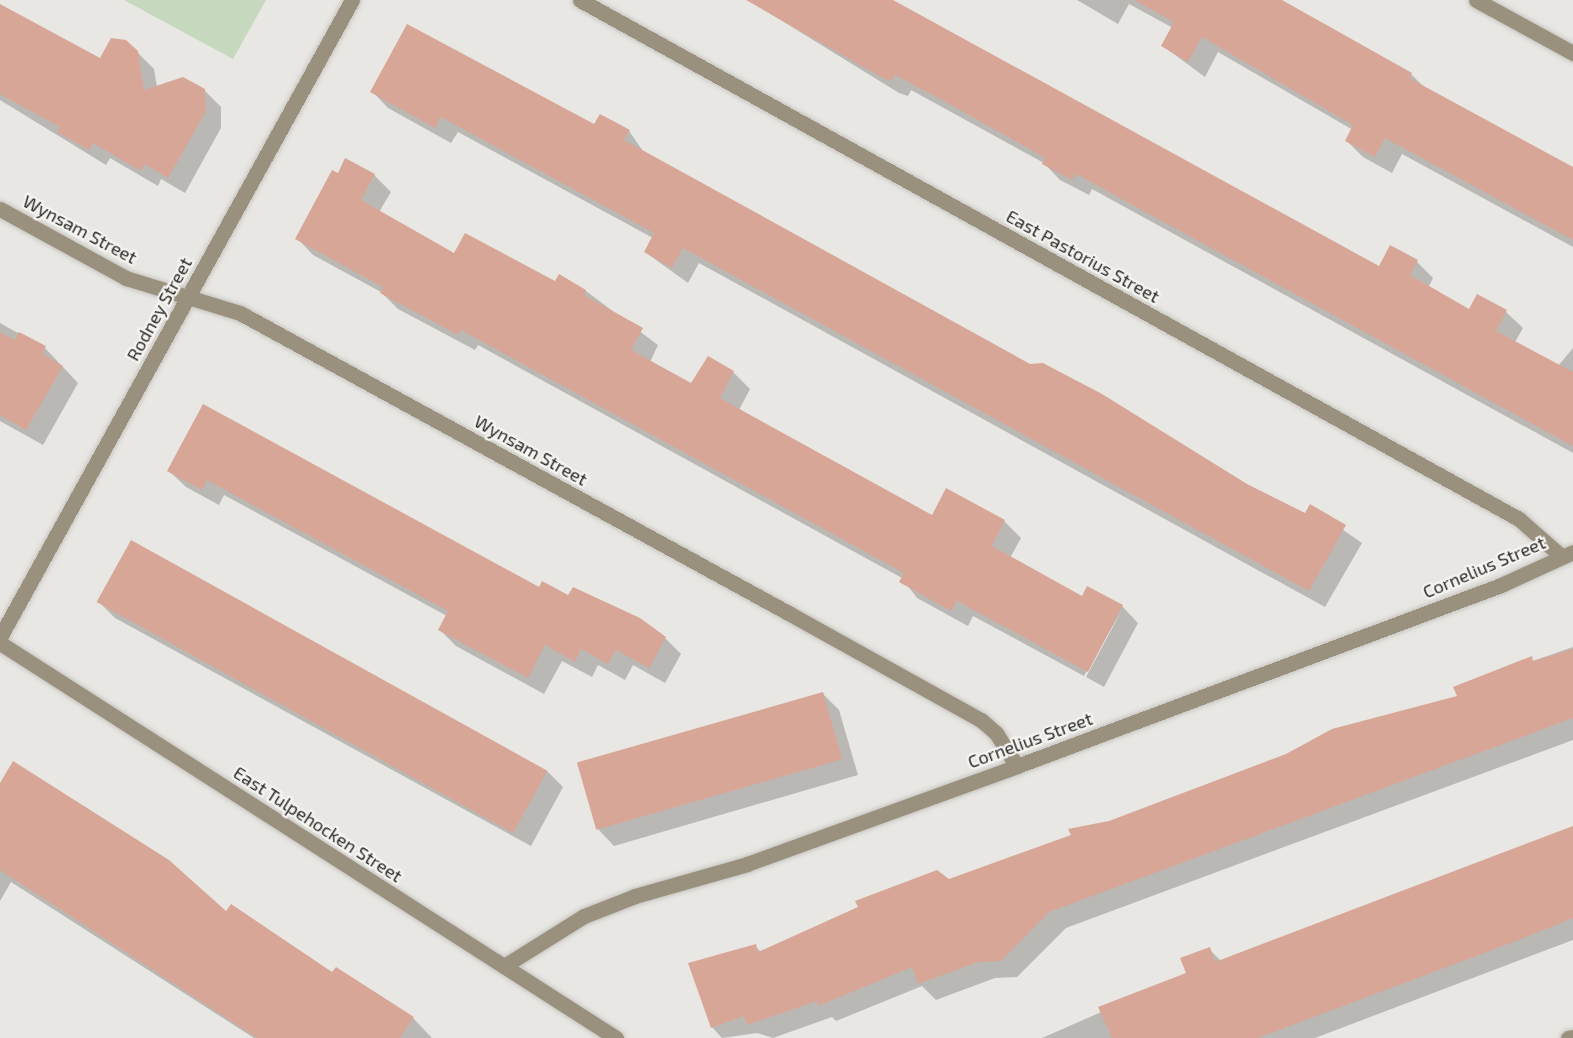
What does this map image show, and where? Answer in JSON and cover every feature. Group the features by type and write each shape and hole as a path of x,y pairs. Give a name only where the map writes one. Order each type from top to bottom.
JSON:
{"street":[{"name":"Rodney Street","path":"0,637 352,0"},
{"name":"East Pastorius Street","path":"580,0 1519,519 1567,554"},
{"path":"1476,0 1573,54"},
{"name":"Wynsam Street","path":"0,209 126,278 240,313 981,720 1017,766"},
{"name":"Cornelius Street","path":"504,966 584,916 635,896 747,864 1017,766 1501,585 1567,554"},
{"name":"East Tulpehocken Street","path":"0,643 616,1038"},
{"path":"1568,1038 1573,1037"}],"green space":[{"path":"124,0 266,0 233,59"}],"building":[{"path":"746,0 893,0 1379,266 1390,245 1418,260 1410,275 1469,309 1477,294 1507,310 1496,331 1573,372 1573,446 1076,174 1072,180 1042,164 1045,158 955,107 895,75 892,81 881,77"},
{"path":"1134,0 1282,0 1412,73 1409,78 1573,167 1573,240 1385,138 1375,157 1345,141 1353,125 1202,37 1188,62 1161,46 1174,22"},
{"path":"0,4 100,58 111,38 126,40 138,51 144,90 183,77 205,89 206,111 168,178 145,164 141,171 93,143 89,150 57,132 60,127 0,94"},
{"path":"407,24 594,124 600,114 630,130 624,140 1030,364 1043,363 1102,394 1247,484 1305,513 1310,504 1346,525 1309,591 683,248 672,268 644,252 654,233 441,117 435,128 370,92"},
{"path":"345,158 375,174 361,200 454,253 465,233 555,281 559,274 586,290 584,295 643,328 631,350 691,383 708,356 734,371 720,398 752,416 932,515 946,488 1005,520 992,546 1082,596 1087,586 1123,605 1088,672 957,601 951,611 899,582 904,573 461,330 458,335 380,293 383,287 295,239 332,170 338,173"},
{"path":"0,332 15,340 19,332 46,346 42,354 63,366 26,430 0,415"},
{"path":"203,404 539,587 542,581 568,595 573,587 640,618 666,637 649,668 616,650 608,664 581,649 575,662 545,645 528,678 438,630 448,611 207,480 202,490 167,471"},
{"path":"131,540 547,771 513,833 97,602"},
{"path":"1573,649 1573,718 1049,912 1001,961 978,962 918,984 912,967 818,1006 817,1001 747,1025 744,1016 711,1028 688,963 756,944 758,952 858,907 855,901 937,870 949,879 1071,835 1068,829 1109,821 1286,754 1332,729 1457,696 1453,687 1532,656 1533,661"},
{"path":"823,692 842,759 596,830 577,763"},
{"path":"13,761 169,860 226,911 231,904 332,972 336,967 414,1017 400,1038 257,1038 0,870 0,783"},
{"path":"1573,826 1573,918 1524,938 1258,1038 1112,1038 1098,1007 1186,973 1180,958 1210,947 1215,962"}]}
